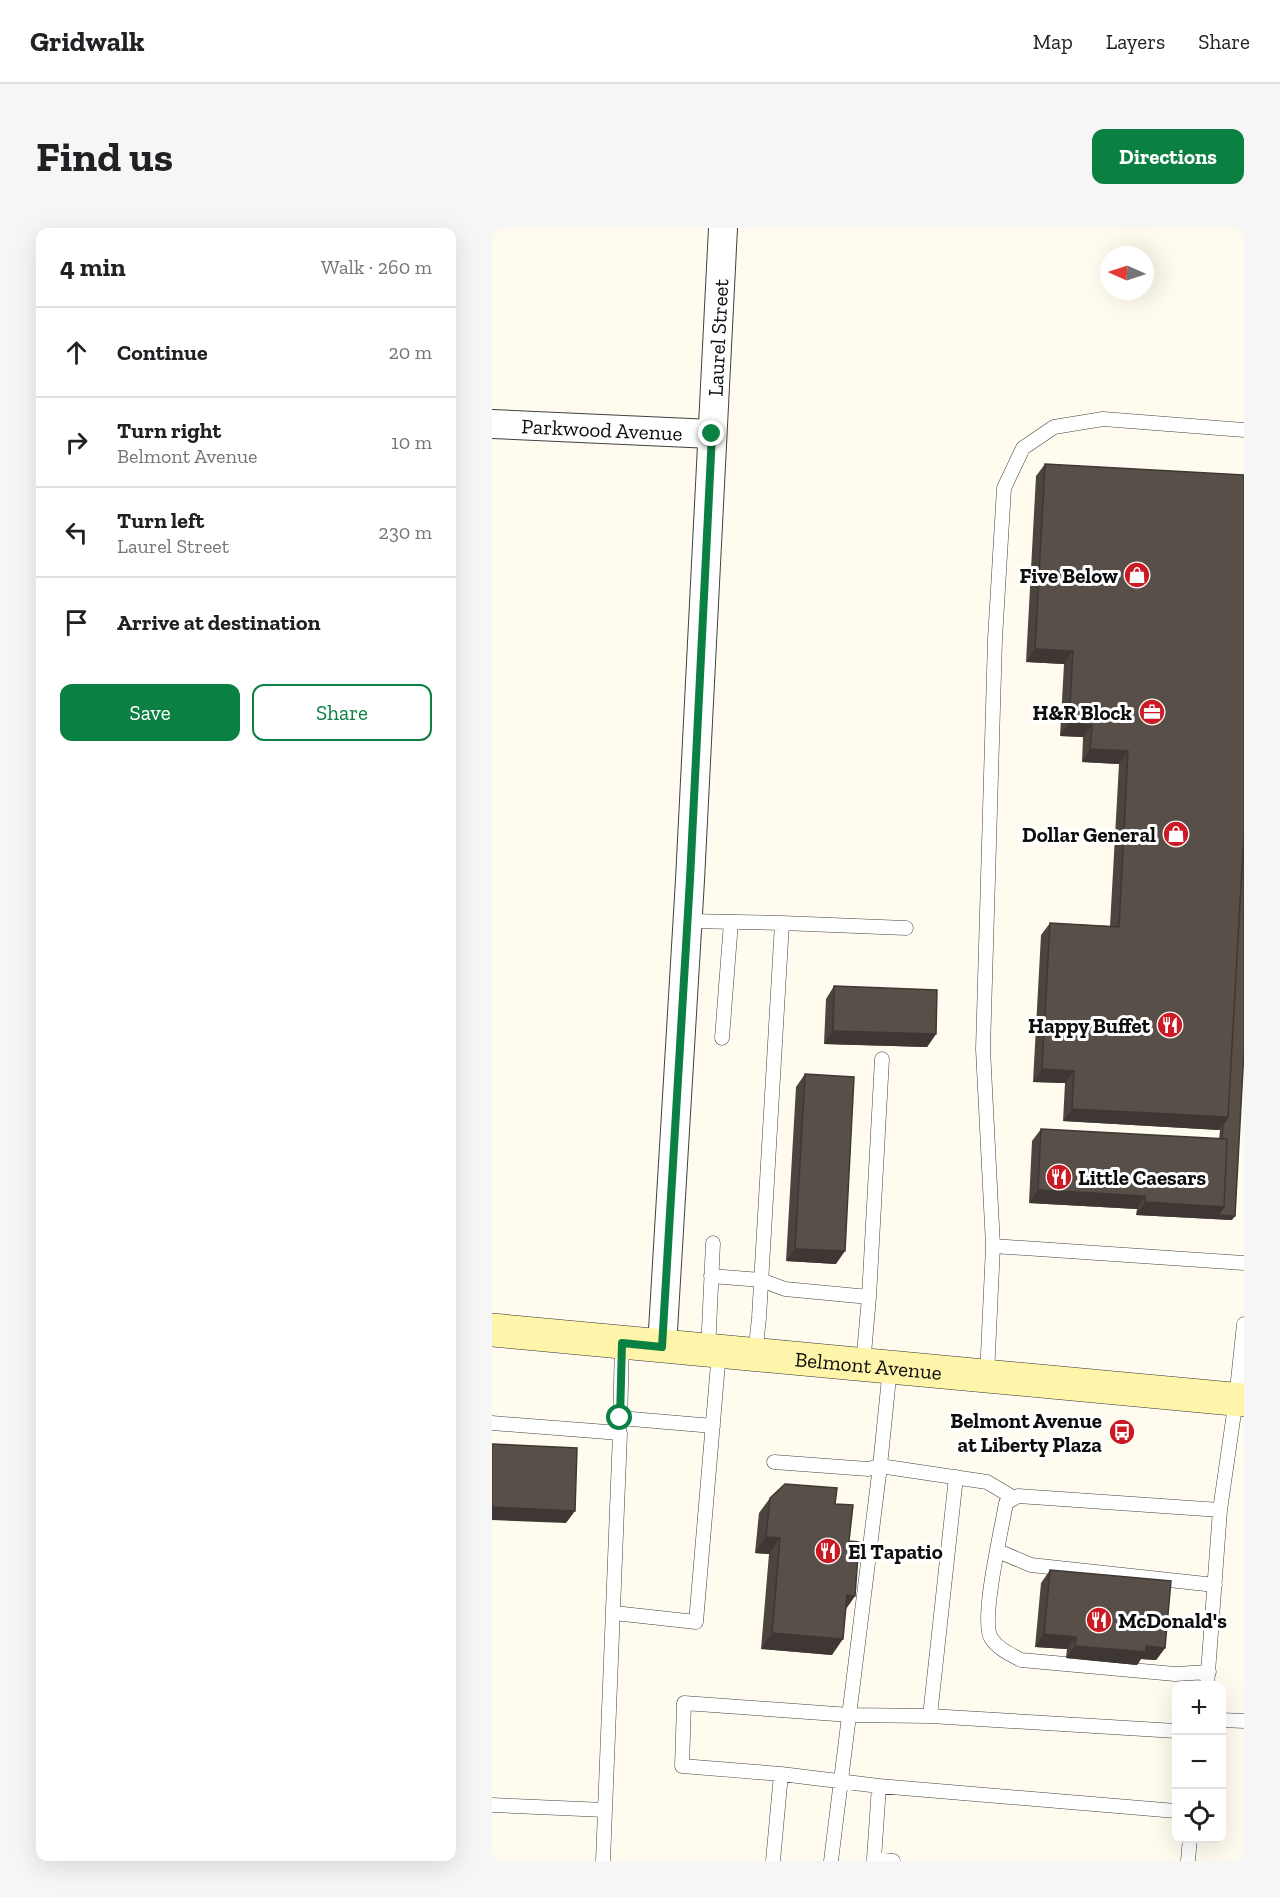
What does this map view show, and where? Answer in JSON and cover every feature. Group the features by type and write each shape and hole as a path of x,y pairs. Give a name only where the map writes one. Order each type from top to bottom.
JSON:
{"main road":[{"name":"Belmont Avenue","path":"492,1330 1240,1400"}],"street":[{"name":"Laurel Street","path":"662,1347 723,228"},
{"name":"Parkwood Avenue","path":"492,424 712,434"}],"lane":[{"path":"987,1377 993,1246 983,1049 995,639 1004,488 1023,448 1054,427 1103,419 1244,430"},
{"path":"687,921 906,928"},
{"path":"722,1038 731,922"},
{"path":"755,1355 782,923"},
{"path":"831,1861 880,1466 876,1367 869,1297 882,1059"},
{"path":"614,1613 696,1622 713,1426 711,1276 713,1243"},
{"path":"993,1246 1244,1263"},
{"path":"711,1276 761,1280 784,1289 869,1297"},
{"path":"1220,1510 1018,1496 1014,1498 1006,1503 987,1609 990,1636 1002,1650 1021,1660 1208,1679 1220,1510 1240,1400 1244,1324"},
{"path":"603,1861 614,1613 622,1343"},
{"path":"620,1418 713,1426"},
{"path":"492,1424 620,1433"},
{"path":"774,1462 868,1469 880,1466 956,1477 987,1482 1014,1498"},
{"path":"930,1716 956,1477"},
{"path":"998,1551 1031,1565 1215,1585"},
{"path":"1172,1731 930,1716 849,1715 684,1703 682,1766 1172,1812"},
{"path":"1226,1720 1244,1721"},
{"path":"773,1861 781,1774"},
{"path":"879,1786 874,1859 893,1861"},
{"path":"492,1805 605,1810"},
{"path":"1188,1861 1190,1843"}],"building":[{"path":"1045,464 1244,475 1244,833 1228,1117 1072,1109 1074,1071 1042,1069 1050,923 1119,927 1128,751 1090,749 1092,725 1069,723 1073,651 1035,649"},
{"path":"1244,833 1244,1050 1235,1216 1218,1215 1224,1207 1227,1139 1222,1139 1223,1125 1228,1117"},
{"path":"834,986 937,990 936,1034 833,1031"},
{"path":"805,1074 854,1077 845,1251 795,1249"},
{"path":"1041,1129 1227,1139 1224,1207 1145,1202 1145,1196 1038,1190"},
{"path":"492,1444 577,1448 575,1511 492,1507"},
{"path":"785,1484 837,1488 835,1504 853,1505 849,1541 859,1542 855,1596 847,1595 843,1639 772,1633 780,1538 766,1537 770,1498"},
{"name":"McDonald's","path":"1050,1570 1171,1581 1165,1648 1146,1646 1146,1652 1075,1646 1076,1637 1044,1634"}],"place":[{"name":"Five Below","path":"1137,575"},
{"name":"H&R Block","path":"1152,712"},
{"name":"Dollar General","path":"1176,834"},
{"name":"Happy Buffet","path":"1170,1025"},
{"name":"Little Caesars","path":"1059,1177"},
{"name":"Belmont Avenue at Liberty Plaza","path":"1122,1432"},
{"name":"El Tapatio","path":"828,1551"},
{"name":"McDonald's","path":"1099,1620"}],"route":[{"path":"620,1418 622,1343 662,1347 690,879 712,434"}]}
